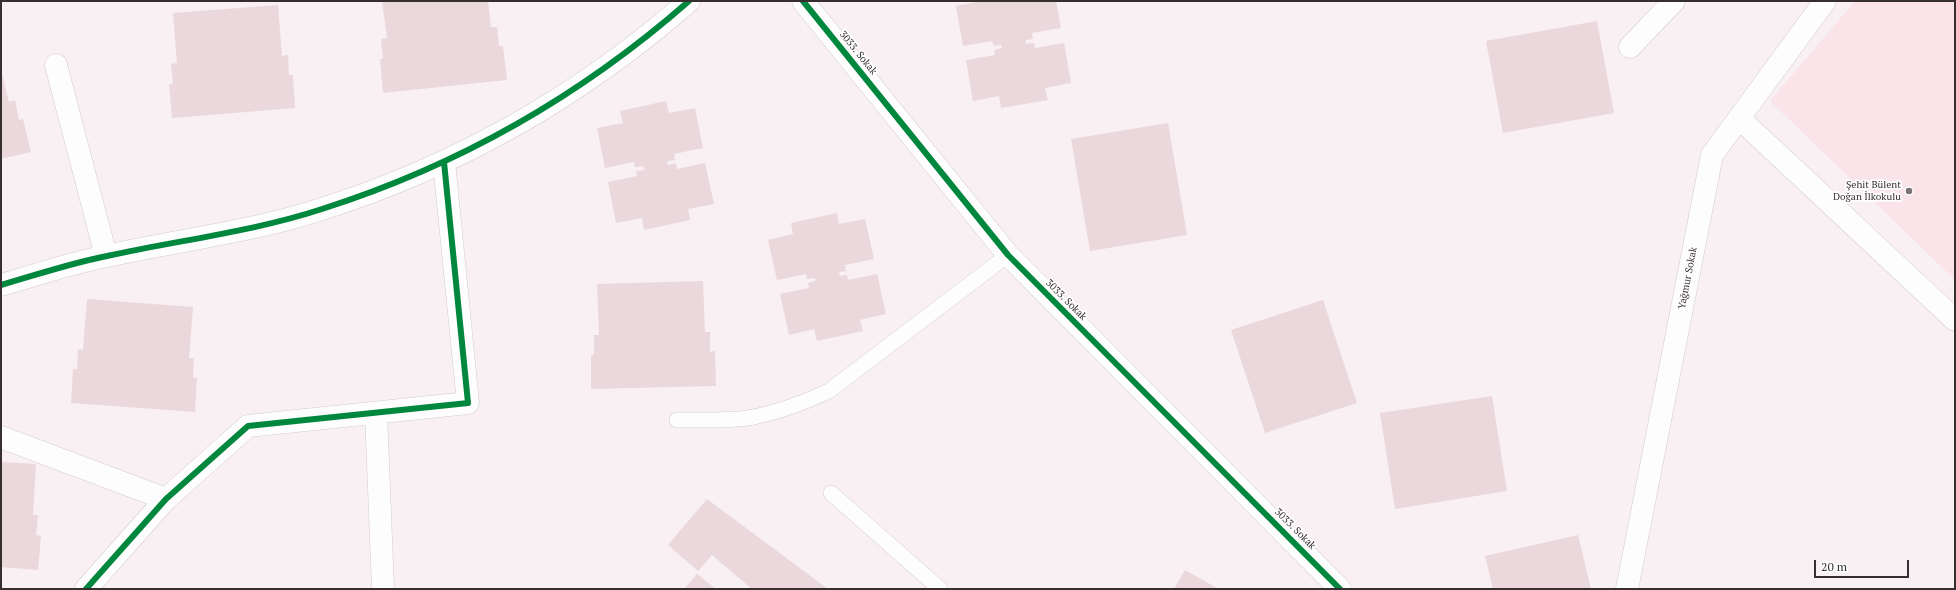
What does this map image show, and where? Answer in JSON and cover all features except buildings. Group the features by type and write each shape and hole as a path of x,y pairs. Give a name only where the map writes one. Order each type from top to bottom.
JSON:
{"street":[{"path":"1,285 106,256 257,227 321,210 384,188 444,162 501,133 556,101 609,65 660,26 688,1"},
{"name":"3033. Sokak","path":"803,1 1008,255 1340,589"},
{"path":"1630,47 1674,1"},
{"name":"Yağmur Sokak","path":"1627,589 1712,155 1825,1"},
{"path":"56,65 106,256"},
{"path":"1739,118 1955,320"},
{"path":"86,589 166,499 248,426 468,403 444,162"},
{"path":"376,412 383,589"},
{"path":"1,437 166,499"}],"lane":[{"path":"677,420 747,418 772,413 801,404 829,391 1008,255"},
{"path":"831,493 940,589"}],"shaded area":[{"name":"Şehit Bülent Doğan İlkokulu","path":"1855,1 1955,1 1955,280 1770,101"}],"cycle path":[{"path":"1,285 94,259 242,230 296,217 372,192 421,172 516,124 561,97 606,67 689,1"},
{"path":"803,1 1008,255 1340,589"},
{"path":"86,589 166,499 248,426 468,403 444,162"}],"place":[{"name":"Şehit Bülent Doğan İlkokulu","path":"1909,191"}]}
